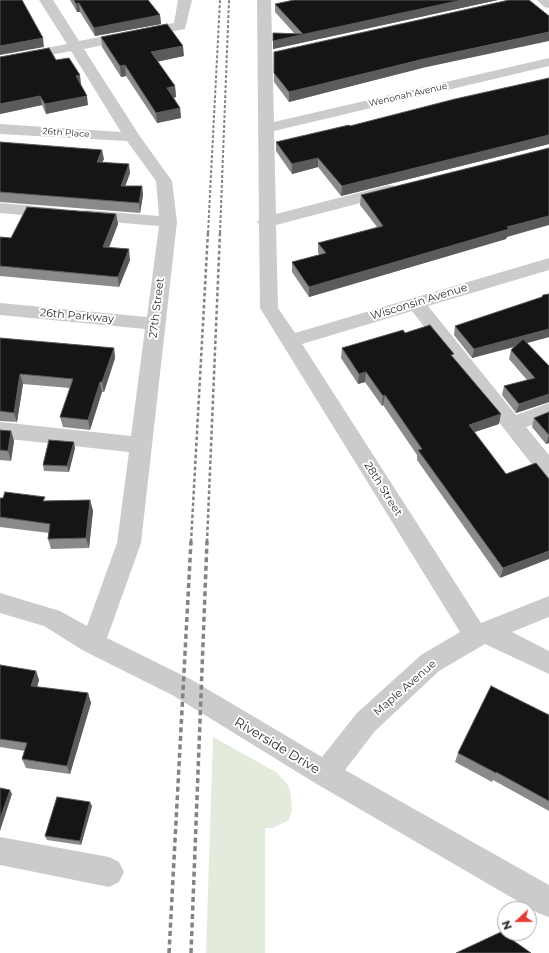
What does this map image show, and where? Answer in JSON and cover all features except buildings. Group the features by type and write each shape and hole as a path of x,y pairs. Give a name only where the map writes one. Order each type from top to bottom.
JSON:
{"street":[{"name":"27th Street","path":"46,0 69,38 77,46 132,137 164,181 168,222 154,324 129,543 93,644"},
{"path":"0,61 180,26 185,0"},
{"name":"28th Street","path":"264,0 266,222 269,308 482,634"},
{"path":"544,0 549,4"},
{"path":"265,57 280,53"},
{"name":"Wenonah Avenue","path":"266,128 549,62"},
{"name":"26th Place","path":"0,128 132,137"},
{"path":"266,222 404,187"},
{"path":"0,208 168,222"},
{"name":"Wisconsin Avenue","path":"290,341 549,264"},
{"path":"416,304 549,470"},
{"name":"26th Parkway","path":"0,309 154,324"},
{"path":"512,424 549,411"},
{"path":"0,430 140,445"},
{"name":"Riverside Drive","path":"0,603 50,618 93,644 183,688 325,774 549,902"},
{"name":"Maple Avenue","path":"325,774 366,722 425,668 482,634 549,606"},
{"path":"482,634 549,663"},
{"path":"0,851 109,872"}],"green space":[{"path":"213,737 276,772 288,785 291,795 292,810 289,820 273,828 265,828 265,953 206,953"}],"railway":[{"path":"208,233 220,0"},
{"path":"220,233 229,0"},
{"path":"191,542 208,232"},
{"path":"207,542 220,232"},
{"path":"169,953 191,541"},
{"path":"191,953 207,541"}]}
